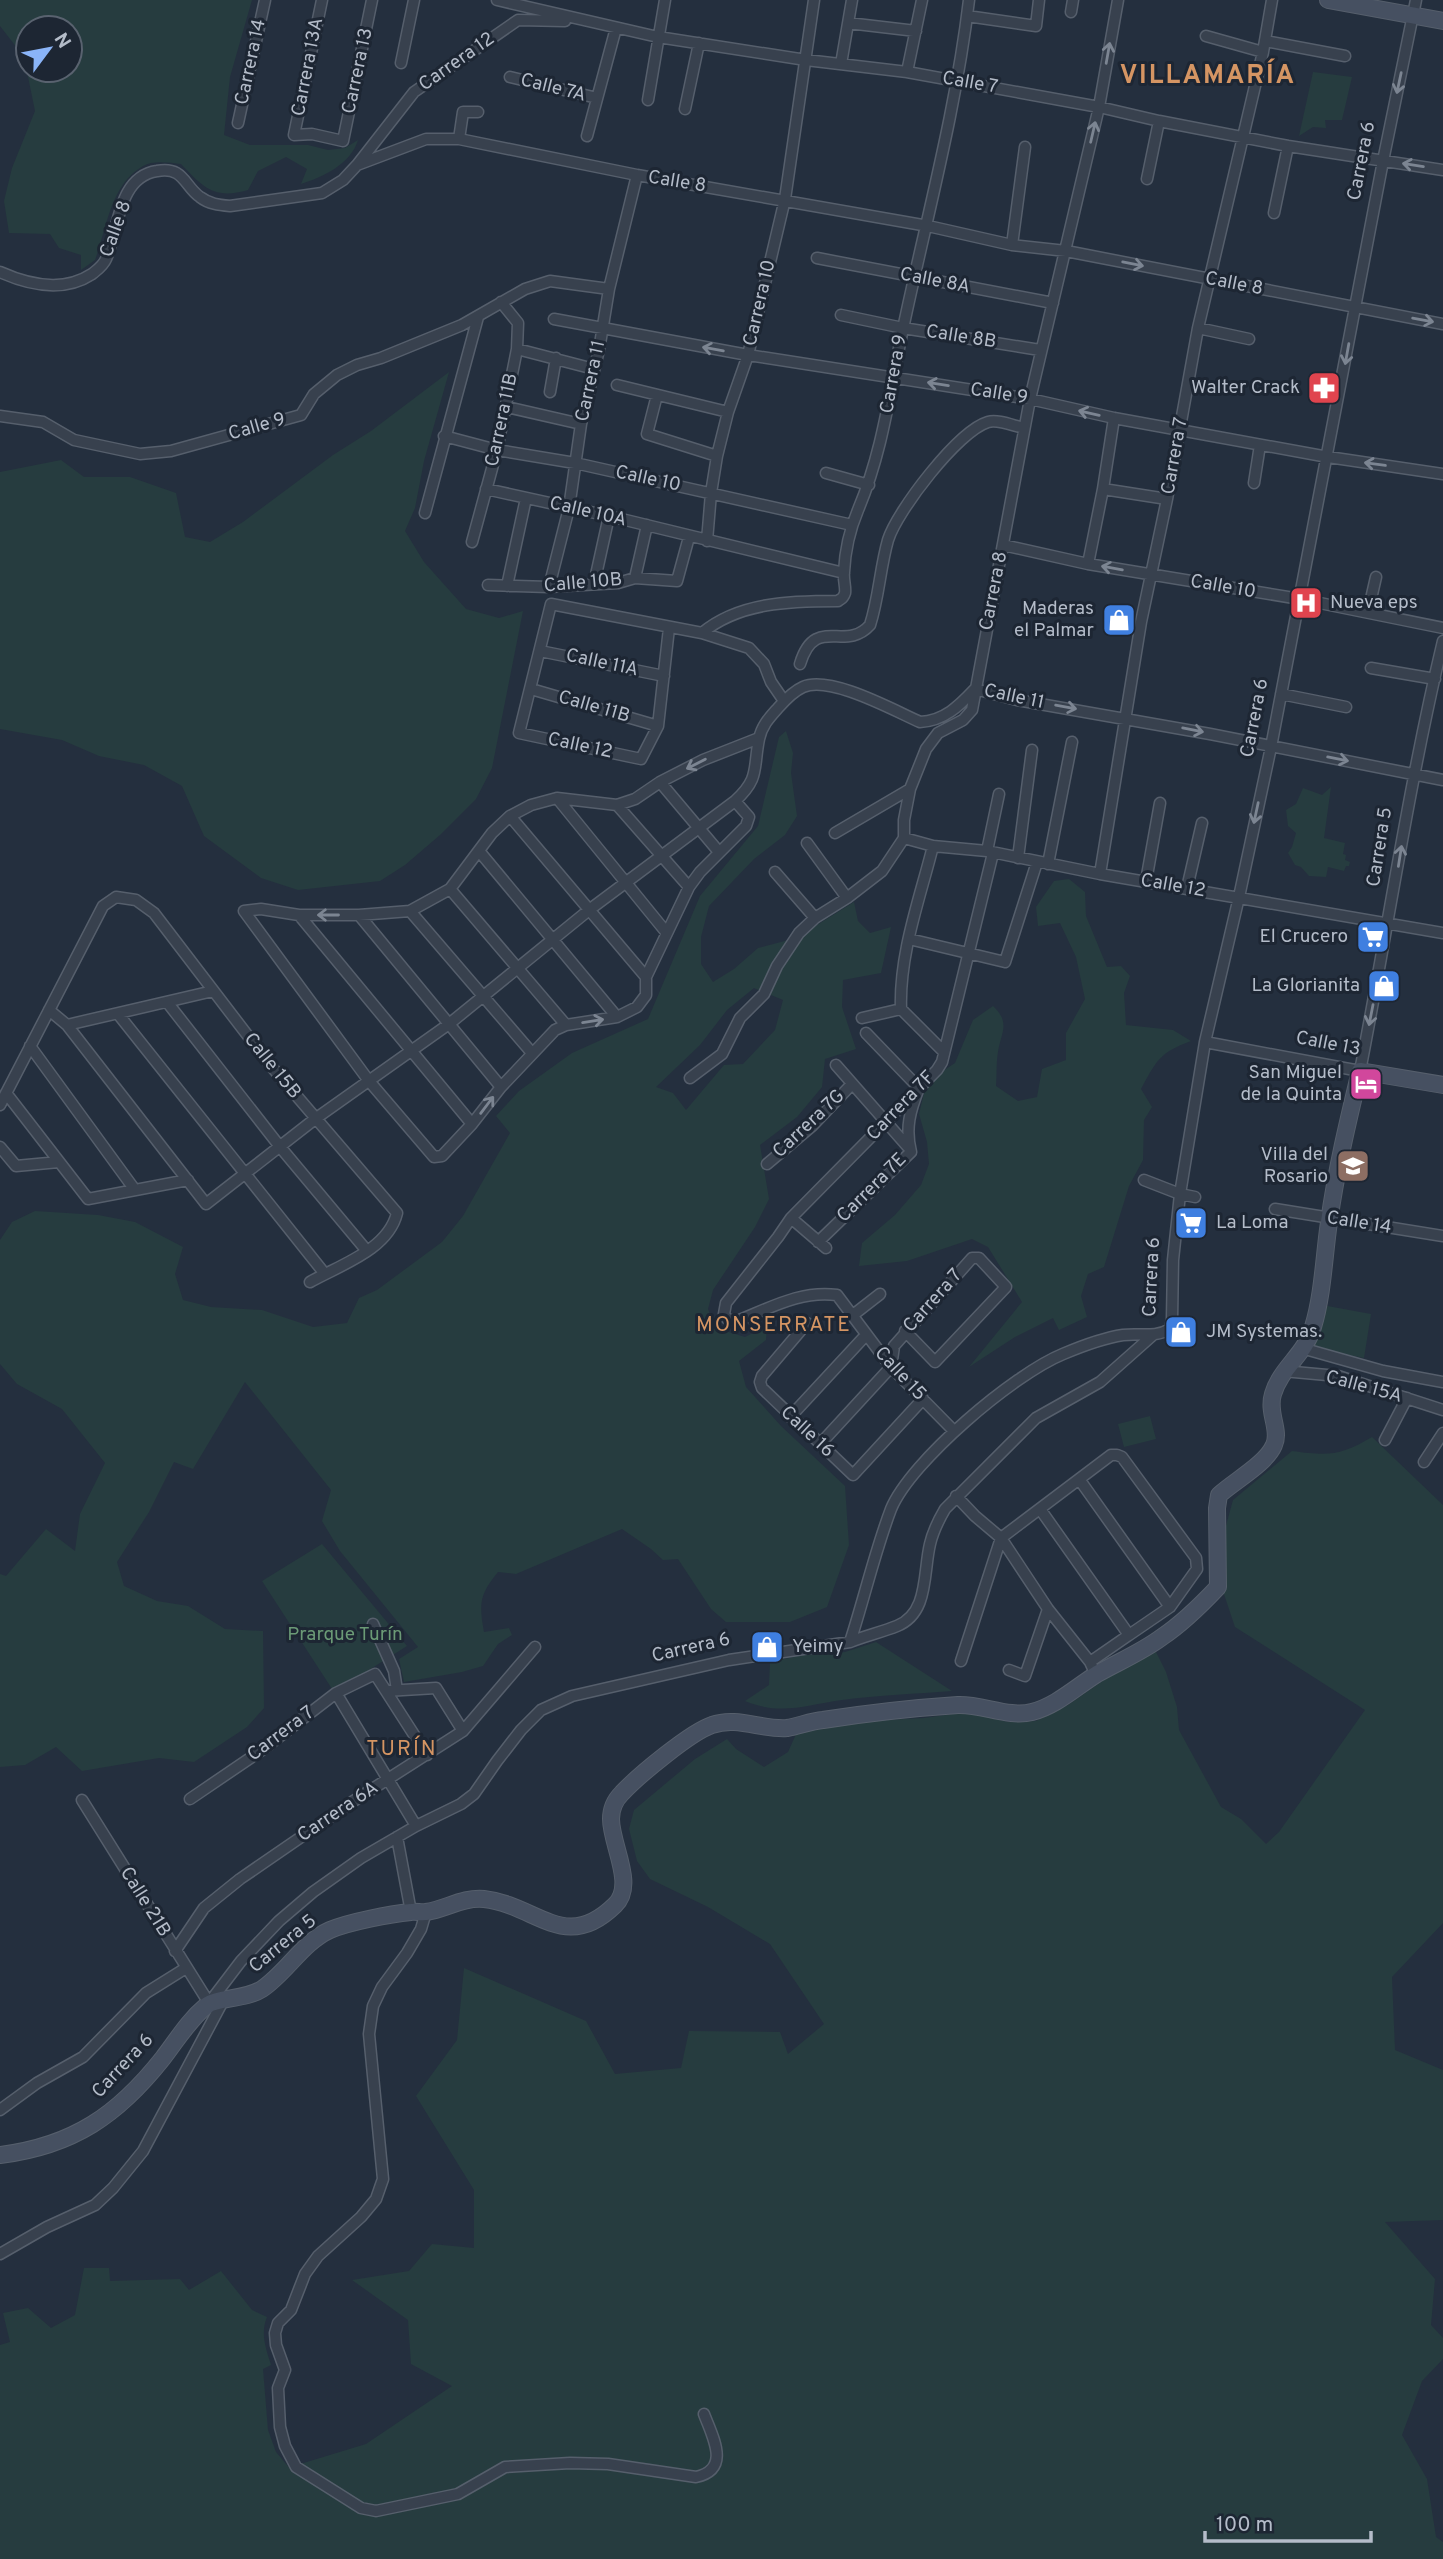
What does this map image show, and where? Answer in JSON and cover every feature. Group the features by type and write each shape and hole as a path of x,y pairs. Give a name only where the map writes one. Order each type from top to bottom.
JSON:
{"street":[{"name":"Carrera 14","path":"238,123 265,0"},
{"name":"Carrera 13A","path":"322,0 294,135 312,134 343,141"},
{"name":"Carrera 13","path":"343,141 372,0"},
{"path":"401,63 414,0"},
{"name":"Calle 7","path":"496,0 658,37 806,60 907,72 1099,107 1288,146 1443,170"},
{"path":"648,100 665,0"},
{"name":"Carrera 10","path":"707,541 717,456 728,412 748,355 785,199 814,0"},
{"path":"841,64 852,0"},
{"path":"907,72 922,0"},
{"name":"Carrera 9","path":"702,633 717,620 730,615 790,601 838,601 845,593 844,573 852,525 869,485 882,440 903,328 928,226 957,81 969,0"},
{"path":"967,16 1036,26 1039,0"},
{"path":"1071,12 1073,0"},
{"name":"Carrera 8","path":"904,838 904,820 917,768 933,740 946,728 969,716 1030,399 1099,107 1118,0"},
{"name":"Carrera 7","path":"1100,874 1150,575 1167,499 1198,328 1264,47 1272,0"},
{"path":"1328,0 1414,8 1443,21"},
{"name":"Carrera 6","path":"7,2154 75,2136 114,2110 163,2058 184,2028 216,2002 241,1961 279,1921 333,1877 397,1836 461,1804 474,1794 521,1730 541,1710 572,1696 758,1654 807,1650 849,1642 891,1509 903,1487 954,1431 1047,1361 1085,1345 1111,1338 1162,1334 1170,1329 1172,1260 1205,1042 1271,747 1414,8"},
{"name":"Carrera 12","path":"357,165 414,92 518,20 589,21"},
{"path":"848,23 916,31"},
{"path":"587,136 616,28"},
{"path":"1206,36 1264,47 1345,56"},
{"path":"685,109 699,43"},
{"name":"Calle 7A","path":"510,77 597,98"},
{"path":"460,139 463,112 478,112"},
{"path":"1147,179 1159,121"},
{"name":"Calle 8","path":"0,272 31,284 61,286 85,279 102,267 108,257 117,219 127,195 142,176 155,171 169,170 186,180 199,197 216,205 230,206 322,193 343,180 357,165 426,139 460,139 637,175 785,199 1012,245 1066,251 1443,324"},
{"path":"1274,213 1288,146"},
{"path":"1012,245 1025,147"},
{"name":"Carrera 11","path":"549,587 569,508 581,424 609,289 637,175"},
{"name":"Calle 8A","path":"817,258 1053,303"},
{"name":"Calle 9","path":"0,416 43,422 74,440 110,448 140,454 171,451 301,415 314,394 337,375 478,317 525,289 550,282 609,289"},
{"name":"Carrera 11B","path":"472,542 497,450 517,349 518,323 501,302"},
{"name":"Calle 8B","path":"841,315 903,328 1041,350"},
{"path":"425,513 478,317"},
{"name":"Calle 9","path":"554,319 748,355 1030,399 1114,418 1328,457 1443,474"},
{"path":"1198,328 1249,339"},
{"path":"517,349 594,369"},
{"path":"550,392 556,358"},
{"path":"617,385 728,412"},
{"path":"657,395 647,434 717,456"},
{"path":"506,407 581,424"},
{"path":"1088,564 1114,418"},
{"path":"800,664 804,649 812,641 835,636 854,637 863,633 870,625 889,538 930,471 981,425 992,421 1024,428"},
{"name":"Calle 10","path":"444,436 497,450 575,463 852,525"},
{"path":"1254,483 1260,445"},
{"path":"827,473 869,485"},
{"name":"Calle 10A","path":"486,489 689,537"},
{"path":"1103,489 1167,499"},
{"path":"507,586 526,498"},
{"path":"594,584 609,516"},
{"path":"635,578 647,526"},
{"path":"689,537 844,573"},
{"name":"Calle 10B","path":"488,585 549,587 635,578 677,582 689,537"},
{"name":"Calle 10","path":"1003,545 1088,564 1300,599 1443,628"},
{"path":"1368,612 1376,577"},
{"path":"0,1105 49,1010 67,1025 206,1204 315,1119 449,1024 589,910 735,802 746,791 756,773 759,738 764,724 784,701 771,682 764,664 749,648 702,633 551,604 531,689"},
{"path":"658,726 669,628"},
{"name":"Carrera 5","path":"1305,1349 1314,1326 1329,1218 1389,924 1414,774 1443,641"},
{"name":"Calle 11A","path":"540,650 664,676"},
{"path":"1371,668 1434,679"},
{"name":"Calle 11","path":"784,701 805,686 832,686 846,689 920,722 932,722 960,705 975,689 1017,700 1126,718 1443,780"},
{"name":"Calle 11B","path":"531,689 658,726"},
{"name":"Calle 12","path":"531,689 519,733 641,759 658,726"},
{"path":"1281,694 1346,707"},
{"path":"735,802 749,817 746,826 689,887 646,977 646,995 637,1007 617,1017 566,1025 555,1030 501,1087 442,1156 434,1157 369,1081 244,911 261,909 299,915 359,915 410,911 450,889 510,816 531,805 557,798 617,805 635,799 660,782 703,760 759,738"},
{"path":"909,939 1006,962 1042,863 1072,742"},
{"path":"1018,858 1032,750"},
{"path":"660,782 719,852"},
{"path":"835,833 910,789"},
{"name":"Carrera 7F","path":"818,1292 796,1297 737,1321 727,1319 724,1314 726,1303 791,1218 887,1122 942,1062 990,852 999,794"},
{"path":"557,798 666,932"},
{"path":"1146,881 1160,803"},
{"path":"617,805 689,887"},
{"path":"510,816 646,977"},
{"path":"1186,888 1202,823"},
{"path":"690,1078 718,1059 740,1018 764,993 777,966 799,933 881,870 904,838"},
{"name":"Calle 12","path":"904,838 933,846 990,852 1100,874 1443,933"},
{"path":"807,843 847,898"},
{"path":"933,846 909,939 901,986 901,1009 944,1052"},
{"path":"479,851 617,1017"},
{"path":"775,872 816,918"},
{"path":"450,889 566,1025"},
{"name":"Calle 15B","path":"49,1010 103,906 116,897 126,897 136,900 154,913 213,992 315,1119 397,1213 390,1230 378,1244 367,1251"},
{"path":"410,911 533,1053"},
{"path":"299,915 472,1124"},
{"path":"359,915 501,1087"},
{"path":"67,1025 213,992"},
{"path":"167,1002 281,1148 367,1251 310,1282"},
{"path":"862,1018 901,1009"},
{"path":"118,1014 325,1274"},
{"path":"866,1033 919,1088"},
{"name":"Calle 13","path":"1205,1042 1443,1085"},
{"path":"30,1046 135,1190"},
{"path":"836,1065 911,1152"},
{"name":"Carrera 7G","path":"767,1164 812,1126 852,1084"},
{"name":"Carrera 7E","path":"791,1218 822,1245 911,1152 907,1135 908,1122 919,1088"},
{"path":"6,1093 88,1199 188,1180"},
{"path":"0,1147 16,1166 59,1162"},
{"path":"1144,1180 1180,1195 1195,1197"},
{"name":"Calle 14","path":"1275,1209 1443,1236"},
{"name":"Carrera 7","path":"821,1443 891,1367 894,1346 905,1332 972,1258 979,1258 1006,1287 935,1362 905,1332"},
{"name":"Calle 15","path":"818,1292 837,1295 891,1367 954,1431"},
{"path":"853,1315 880,1294"},
{"name":"Calle 16","path":"807,1322 762,1376 760,1382 762,1388 790,1417 853,1475 923,1399"},
{"path":"790,1417 866,1335"},
{"path":"849,1642 897,1626 914,1615 920,1602 935,1525 956,1496 1036,1418 1100,1382 1153,1335"},
{"path":"1093,1669 1160,1639 1189,1616 1218,1587 1219,1495 1255,1466 1275,1445 1277,1436 1270,1412 1273,1394 1283,1371 1305,1349 1383,1371 1443,1382"},
{"name":"Calle 15A","path":"1283,1371 1338,1376 1443,1410"},
{"path":"1385,1440 1407,1398"},
{"path":"1424,1462 1443,1433"},
{"path":"961,1661 1001,1538 1111,1455 1117,1455 1122,1457 1196,1558 1197,1569 1170,1607 1129,1634 1093,1669"},
{"path":"1079,1479 1170,1607"},
{"path":"956,1496 1001,1538 1048,1609 1093,1669"},
{"path":"1040,1509 1129,1634"},
{"path":"1009,1670 1025,1676 1048,1609"},
{"path":"373,1624 394,1671 392,1690 427,1755"},
{"name":"Carrera 6A","path":"175,1951 204,1908 272,1857 463,1731 535,1647"},
{"name":"Carrera 5","path":"216,2002 247,1996 263,1988 329,1931 468,1899 486,1899 563,1927 581,1927 597,1920 619,1902 623,1895 624,1876 618,1860 611,1821 613,1805 621,1794 647,1772 710,1725 741,1722 786,1728 820,1720 964,1705 1026,1714 1044,1708 1093,1669"},
{"name":"Carrera 7","path":"190,1799 336,1693 374,1674 392,1690"},
{"path":"392,1690 436,1688 463,1731"},
{"path":"336,1693 416,1826"},
{"name":"Calle 21B","path":"82,1800 186,1968 216,2002"},
{"path":"397,1836 419,1912 421,1929 407,1954 382,1987 373,2006 369,2034 383,2179 376,2199 361,2217 318,2256 305,2274 291,2310 278,2323 275,2333 285,2370 278,2388 280,2427 285,2446 296,2467 361,2508 376,2511 458,2494 505,2467 570,2463 608,2464 696,2477 708,2475 716,2467 718,2457 704,2414"},
{"path":"0,2110 37,2083 83,2057 146,1993 186,1968"},
{"path":"0,2254 95,2205 113,2188 143,2151 216,2002"}],"green space":[{"path":"0,0 252,0 230,77 224,135 250,145 308,145 328,150 345,148 358,140 343,163 318,178 301,184 307,169 286,157 258,171 248,190 236,193 210,189 181,164 147,164 123,184 111,208 95,260 81,270 81,255 59,248 50,234 9,233 4,201 12,168 35,111 30,84 84,84 84,14 14,14 14,44 0,26"},
{"path":"1313,72 1352,77 1342,120 1325,120 1326,128 1313,127 1299,136"},
{"path":"449,372 424,461 415,508 405,531 424,562 466,609 499,618 523,611 492,768 476,799 405,865 380,881 298,890 261,878 204,836 182,786 144,765 99,756 62,740 0,729 0,472 61,460 84,477 130,477 176,493 185,537 210,542 243,522 333,455 371,431"},
{"path":"786,731 793,753 791,773 797,816 785,835 754,859 709,906 701,937 701,964 713,982 734,969 758,948 796,938 854,902 858,921 870,933 891,927 881,973 843,980 842,1007 856,1049 825,1059 822,1087 797,1117 760,1145 769,1199 755,1227 713,1290 708,1309 715,1328 745,1337 767,1326 766,1340 739,1361 746,1387 781,1426 845,1486 849,1545 827,1607 790,1622 726,1622 711,1609 678,1559 663,1560 622,1529 516,1574 498,1572 487,1587 482,1600 484,1632 509,1628 512,1635 498,1644 483,1666 404,1682 399,1659 418,1647 340,1551 322,1521 331,1490 245,1382 193,1469 174,1462 149,1512 117,1562 124,1586 157,1601 188,1606 225,1629 263,1631 264,1708 247,1727 194,1762 159,1758 82,1771 56,1747 25,1765 0,1767 0,1574 6,1576 46,1529 75,1551 80,1514 105,1463 62,1409 17,1384 0,1364 0,1240 12,1222 35,1211 98,1215 135,1222 183,1247 175,1274 183,1300 211,1307 262,1310 313,1327 347,1323 359,1298 377,1290 442,1242 463,1216 510,1133 496,1116 519,1091 572,1053 648,1019 700,896 758,826 779,737","holes":["754,988 783,1000 775,1030 743,1064 724,1065 686,1110 673,1093 656,1087 700,1045 727,1010"]},
{"path":"1331,787 1324,838 1345,843 1343,854 1346,855 1345,860 1350,862 1344,871 1328,867 1326,877 1309,876 1301,867 1295,865 1288,853 1296,833 1288,826 1286,810 1296,804 1303,788 1322,795"},
{"path":"1069,879 1085,892 1086,916 1107,967 1121,966 1130,976 1124,993 1126,1025 1173,1030 1191,1041 1165,1054 1141,1089 1152,1107 1144,1120 1143,1160 1129,1186 1104,1267 1088,1274 1081,1296 1087,1317 1059,1330 1053,1318 1015,1337 969,1367 1022,1302 988,1247 972,1239 907,1261 859,1266 862,1243 895,1215 921,1185 929,1164 927,1142 919,1114 925,1089 940,1073 955,1063 973,1020 993,1006 999,1012 1003,1028 997,1056 996,1086 1018,1101 1037,1097 1042,1069 1066,1060 1066,1033 1085,999 1076,957 1060,923 1038,926 1036,907 1054,881"},
{"path":"1322,1305 1371,1314 1364,1358 1314,1348"},
{"path":"1150,1416 1156,1439 1124,1447 1118,1424"},
{"path":"1372,1437 1443,1505 1443,1923 1392,1977 1395,2050 1443,2070 1443,2220 1385,2222 1435,2279 1431,2325 1443,2338 1443,2359 1422,2381 1402,2435 1427,2479 1436,2537 1443,2542 1443,2559 0,2559 0,2345 10,2342 3,2313 28,2308 51,2328 75,2315 84,2268 109,2268 110,2281 180,2279 189,2290 221,2271 252,2310 267,2317 264,2335 271,2365 263,2369 268,2430 276,2452 292,2471 359,2512 376,2515 459,2498 507,2471 570,2467 607,2468 697,2481 709,2477 717,2470 721,2454 708,2413 703,2410 700,2414 713,2457 711,2464 696,2473 608,2460 569,2459 504,2463 455,2491 377,2507 362,2504 297,2465 366,2444 452,2386 411,2364 408,2320 352,2280 409,2271 432,2244 474,2248 474,2190 416,2096 457,2040 464,1968 586,2021 615,2074 681,2068 689,2031 780,2032 788,2054 824,2024 770,1944 708,1907 650,1879 637,1861 629,1829 634,1810 695,1759 727,1739 736,1749 764,1767 788,1752 797,1732 841,1722 924,1718 967,1712 1008,1722 1036,1721 1068,1705 1153,1646 1166,1672 1177,1707 1179,1730 1221,1807 1241,1819 1266,1844 1279,1832 1365,1710 1235,1627 1223,1591 1224,1533 1233,1500 1292,1451 1334,1453"},
{"name":"Prarque Turín","path":"322,1544 407,1646 334,1692 262,1581"},
{"path":"876,1642 952,1691 856,1698 782,1709 745,1701 769,1685 770,1662 803,1655 845,1652"}],"place":[{"name":"Walter Crack","path":"1324,388"},
{"name":"Nueva eps","path":"1306,603"},
{"name":"Maderas el Palmar","path":"1119,620"},
{"name":"El Crucero","path":"1373,937"},
{"name":"La Glorianita","path":"1384,986"},
{"name":"San Miguel de la Quinta","path":"1366,1084"},
{"name":"Villa del Rosario","path":"1353,1166"},
{"name":"La Loma","path":"1191,1223"},
{"name":"JM Systemas.","path":"1181,1332"},
{"name":"Yeimy","path":"767,1647"}],"district":[{"name":"VILLAMARÍA","path":"1208,76"},
{"name":"MONSERRATE","path":"774,1325"},
{"name":"TURÍN","path":"402,1749"}]}
